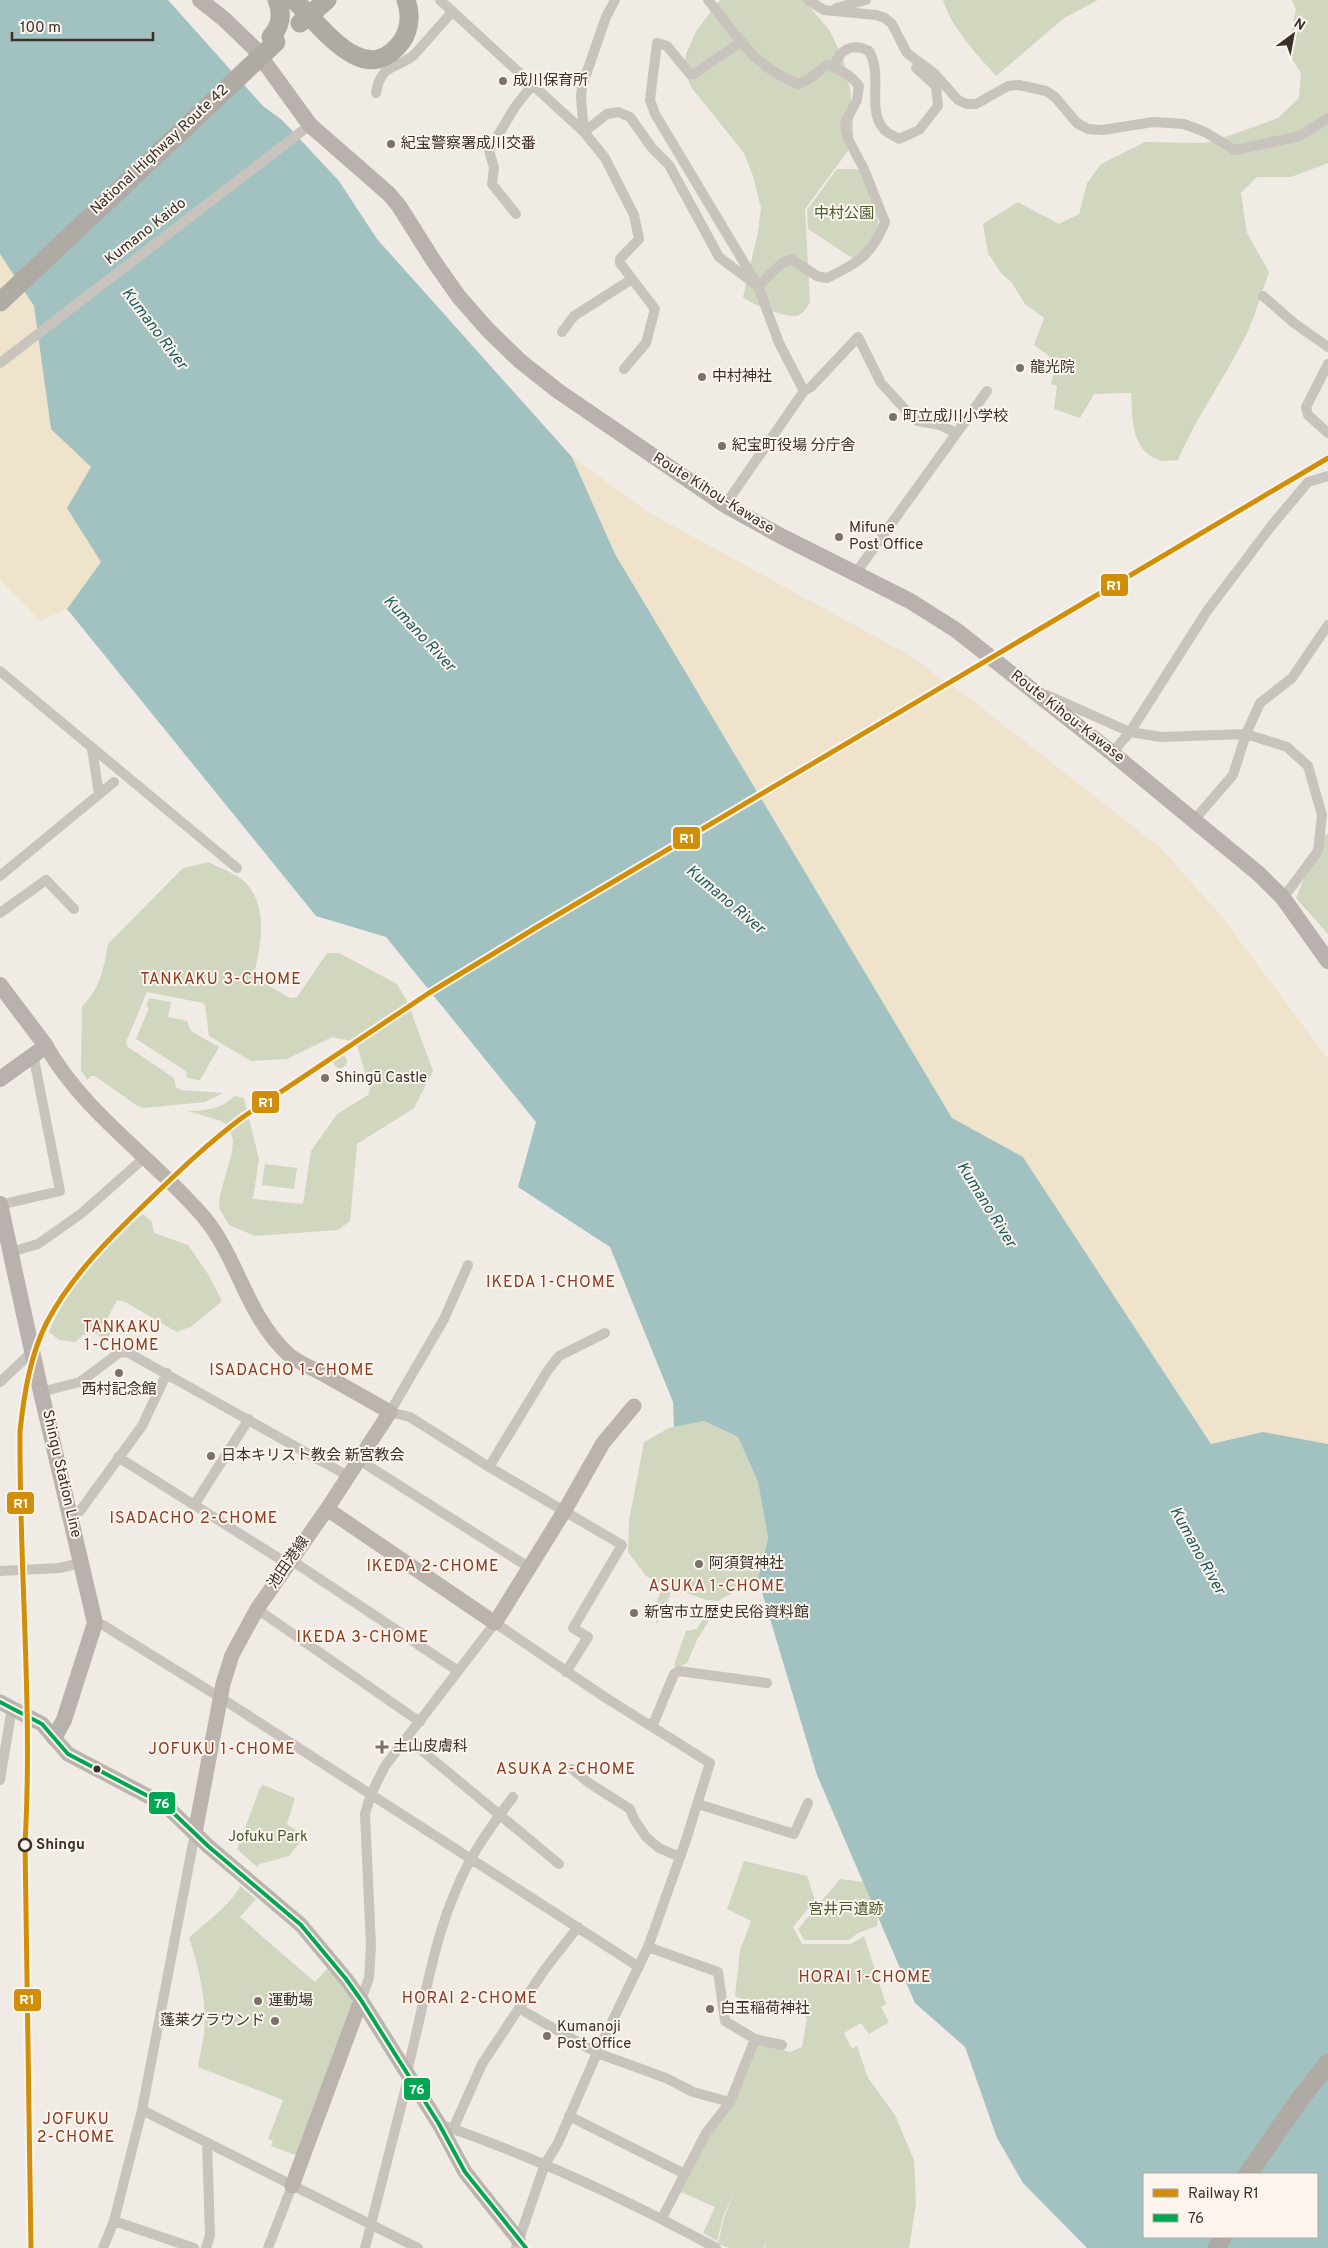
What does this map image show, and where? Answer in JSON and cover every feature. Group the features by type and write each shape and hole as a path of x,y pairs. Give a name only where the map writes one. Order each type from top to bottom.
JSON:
{"highway":[{"path":"277,0 281,14 277,38"},
{"path":"294,0 338,45 352,55 366,59 389,54 404,39 409,17 406,0"},
{"name":"National Highway Route 42","path":"0,302 208,106 277,38 300,21 321,0"},
{"path":"300,21 327,0"},
{"path":"1249,2173 1300,2099 1328,2063"},
{"path":"1259,2173 1328,2076"}],"main road":[{"name":"Route Kihou-Kawase","path":"200,0 254,48 306,128 389,194 400,206 434,263 459,297 488,330 520,361 558,391 751,521 910,601 956,630 1194,819 1259,874 1283,898 1328,962"},
{"path":"0,985 40,1050 0,1079"},
{"name":"Shingu Station Line","path":"0,1205 95,1623"},
{"path":"54,1738 64,1720 95,1623"}],"street":[{"path":"440,0 534,84 584,132 605,158 634,215 639,238 620,259 620,264 655,308 646,343 624,369"},
{"path":"584,132 581,98 582,86 606,18 615,0"},
{"path":"708,0 739,43 760,62 785,79 798,84 809,79 827,65 840,70 859,86 857,100 845,123 848,139 864,168 885,222 880,235 863,258 827,278 817,276 791,259 781,264 758,286"},
{"path":"808,0 824,10 876,15 885,18 892,24 908,53 910,63 936,86 938,106 919,130 899,139 883,129 877,119 876,67 869,51 855,47 844,50 837,57 834,67"},
{"path":"824,10 866,0"},
{"path":"376,93 383,73 390,66 406,60 414,54 453,11"},
{"path":"739,43 694,74 690,74 666,46 658,43 650,100 660,121 758,286 779,343 804,391"},
{"path":"908,53 935,74 958,100 967,104 976,104 1008,86 1019,85 1046,91 1056,97 1076,123 1088,129 1104,130 1153,122 1184,124 1205,132 1235,150 1300,136 1328,118"},
{"path":"516,214 492,184 494,168 489,150 515,107 534,84"},
{"path":"584,132 607,114 618,112 630,117 652,148 669,165 719,257 758,286"},
{"name":"Kumano Kaido","path":"0,363 306,128"},
{"path":"562,332 574,316 632,279"},
{"path":"1263,296 1294,323 1328,347"},
{"path":"725,504 804,391 811,387 858,337 881,383 913,418 940,425 956,433"},
{"path":"1328,364 1306,407 1308,415 1328,433"},
{"path":"856,574 987,390"},
{"path":"1112,753 1130,732 1207,610 1266,533 1308,482 1328,477"},
{"path":"1194,819 1233,775 1246,734 1260,703 1292,678 1328,625"},
{"path":"0,671 237,868"},
{"path":"1026,686 1130,732 1161,737 1246,734 1286,747 1308,766 1322,815 1318,851 1283,898"},
{"path":"92,749 99,794"},
{"path":"0,876 114,782"},
{"path":"0,913 46,880 74,909"},
{"path":"40,1050 71,1081 100,1115 179,1191 216,1234 257,1317 271,1338 290,1356 390,1412 410,1417 489,1467 622,1545 573,1628 588,1637 566,1672"},
{"path":"0,1205 60,1191 40,1050"},
{"path":"11,1252 38,1244 82,1214 144,1158"},
{"path":"390,1412 444,1319 468,1265"},
{"path":"489,1467 548,1370 559,1356 605,1333"},
{"path":"0,1382 33,1351"},
{"path":"41,1392 80,1382 119,1353 127,1352 348,1476"},
{"path":"71,1513 80,1511 142,1426 167,1373"},
{"path":"268,2248 369,1978 371,1946 365,1814 380,1774 495,1623 565,1510 603,1443 634,1406"},
{"name":"池田港線","path":"195,1833 226,1671 232,1655 257,1609 327,1509 390,1412"},
{"path":"194,1505 249,1419"},
{"path":"118,1457 290,1562 458,1671"},
{"path":"359,1460 530,1568"},
{"path":"327,1509 566,1672 710,1763 698,1804 648,1947 597,2053 558,2143 545,2164 520,2245"},
{"path":"0,1572 59,1568 81,1563"},
{"path":"257,1609 420,1722"},
{"path":"95,1623 103,1625 221,1698 640,1967"},
{"path":"652,1726 674,1674 679,1671 767,1683"},
{"path":"0,1780 6,1705 42,1724 68,1754 165,1805 301,1926 346,1978 408,2073 446,2126 465,2172 520,2245"},
{"path":"408,1739 559,1864"},
{"path":"572,1769 589,1783 630,1809 634,1819 646,1836 659,1848 680,1857"},
{"path":"365,2248 441,1929 457,1887 472,1859 513,1797"},
{"path":"698,1804 794,1834 808,1803"},
{"path":"103,2248 114,2221 142,2110 195,1833"},
{"path":"446,2126 482,2064 545,1969 578,1927"},
{"path":"648,1947 718,1972 725,2021 755,2039 782,2045"},
{"path":"520,2009 597,2053 666,2078 693,2092 730,2102"},
{"path":"662,2218 706,2133 730,2102 755,2039"},
{"path":"142,2110 418,2248"},
{"path":"569,2116 685,2174"},
{"path":"446,2126 545,2164 662,2218 716,2248"},
{"path":"206,2248 210,2235 207,2142"},
{"path":"114,2221 194,2248"}],"green space":[{"path":"720,0 804,0 830,31 843,59 850,88 853,144 805,209 810,302 803,312 796,316 784,315 768,310 743,297 758,232 761,208 753,176 744,153 691,87 684,70 686,54 696,31"},
{"path":"943,0 1098,0 1064,18 996,76 973,50 952,21"},
{"path":"1292,0 1328,0 1328,163 1291,177 1257,177 1241,193 1247,233 1269,272 1248,331 1194,427 1178,460 1159,460 1143,449 1138,441 1133,422 1131,393 1094,394 1080,418 1054,409 1057,386 1051,384 1054,372 1044,369 1049,356 1034,345 1044,318 1025,304 1012,283 1001,273 988,253 983,224 1018,202 1059,224 1079,214 1087,183 1101,164 1145,142 1205,143 1278,118 1299,98 1301,73 1287,51 1296,10"},
{"name":"中村公園","path":"837,169 859,169 874,199 878,216 876,232 859,258 854,259 808,229 807,210"},
{"path":"1328,834 1328,934 1296,898 1313,856 1317,839"},
{"path":"209,862 244,881 252,891 257,902 260,914 261,938 254,975 257,979 290,998 297,997 327,953 339,953 397,984 408,1003 433,1071 414,1108 357,1144 350,1221 338,1230 255,1236 229,1225 219,1208 220,1195 232,1152 233,1140 229,1126 221,1121 188,1111 207,1110 224,1104 234,1096 244,1098 259,1159 253,1199 303,1204 311,1151 337,1114 368,1095 370,1090 356,1042 332,1037 287,1059 251,1061 209,1036 205,1005 203,1003 147,992 126,1042 128,1047 174,1078 176,1087 181,1090 223,1093 205,1102 143,1108 95,1076 91,1076 87,1080 81,1070 82,1006 97,985 103,970 108,944 183,868"},
{"path":"149,998 171,1002 168,1017 187,1021 191,1031 219,1047 200,1080 187,1078 186,1071 136,1039 149,1008 146,1006"},
{"path":"337,1054 343,1054 347,1061 343,1068 337,1068 333,1064 333,1058"},
{"path":"265,1164 297,1168 294,1189 262,1185"},
{"path":"143,1214 152,1222 154,1233 188,1245 208,1274 222,1301 192,1326 177,1332 125,1302 117,1300 107,1319 111,1334 105,1339 95,1333 83,1335 75,1342 59,1340 49,1332 76,1282 100,1252"},
{"name":"阿須賀神社","path":"704,1421 738,1437 758,1482 768,1538 758,1579 718,1601 706,1600 657,1582 646,1576 628,1552 629,1521 644,1442 669,1428"},
{"path":"662,1589 671,1593 656,1626 657,1611 655,1605"},
{"path":"704,1617 710,1619 697,1640 687,1663 676,1668 674,1665 686,1631 697,1629"},
{"name":"Jofuku Park","path":"263,1785 295,1798 287,1824 305,1836 289,1856 260,1864 257,1867 237,1849 260,1788"},
{"path":"744,1861 807,1876 816,1903 807,1910 793,1927 802,1944 851,1944 864,1936 886,2004 881,2007 889,2022 869,2034 861,2023 844,2033 852,2049 857,2046 868,2078 895,2115 914,2160 916,2203 909,2248 765,2248 767,2239 764,2248 729,2248 718,2244 724,2218 734,2192 723,2217 717,2241 703,2233 715,2207 681,2192 757,2043 790,2052 802,2047 807,2018 792,2004 763,2008 735,1996 740,1950 751,1921 727,1909"},
{"name":"宮井戸遺跡","path":"840,1879 863,1882 878,1917 877,1926 858,1933 849,1940 804,1940 798,1929"},
{"name":"蓬莱グラウンド","path":"240,1886 256,1899 240,1917 315,1982 328,1968 352,1997 352,2006 296,2155 271,2146 273,2141 268,2139 283,2100 198,2067 205,2021 199,1973 189,1938 224,1907"}],"sand":[{"path":"0,254 34,306 51,429 91,467 68,508 101,562 67,609 40,621 0,580"},
{"path":"572,457 648,512 907,654 977,704 1162,849 1222,917 1328,1059 1328,1444 1263,1432 1211,1444 1023,1157 952,1118 615,554"}],"water":[{"name":"Kumano River","path":"0,0 168,0 263,106 282,120 339,181 377,239 572,457 615,554 952,1118 1023,1157 1211,1444 1263,1432 1328,1444 1328,2248 1087,2248 1023,2183 997,2138 965,2047 915,2003 817,1775 758,1579 768,1538 758,1482 738,1437 704,1421 674,1427 673,1402 610,1247 518,1187 536,1122 386,937 316,916 67,609 101,562 67,508 91,467 51,429 34,306 0,254"}],"rail line":[{"name":"R1","path":"31,2248 25,1843 27,1689 21,1534 20,1431 26,1389 36,1348 47,1322 68,1289 92,1258 118,1230 217,1137 243,1117 429,993 1328,458"}],"transit line":[{"name":"76","path":"0,1702 42,1724 68,1754 165,1805 208,1846 301,1925 361,2000 439,2124 465,2172 526,2248"}],"place":[{"name":"成川保育所","path":"503,81"},
{"name":"紀宝警察署成川交番","path":"391,144"},
{"name":"龍光院","path":"1020,368"},
{"name":"中村神社","path":"702,377"},
{"name":"町立成川小学校","path":"893,417"},
{"name":"紀宝町役場 分庁舎","path":"722,446"},
{"name":"Mifune Post Office","path":"839,537"},
{"name":"Shingū Castle","path":"325,1078"},
{"name":"西村記念館","path":"119,1373"},
{"name":"日本キリスト教会 新宮教会","path":"211,1456"},
{"name":"阿須賀神社","path":"699,1564"},
{"name":"新宮市立歴史民俗資料館","path":"634,1613"},
{"name":"土山皮膚科","path":"382,1747"},
{"name":"Shingu","path":"25,1845"},
{"name":"運動場","path":"258,2001"},
{"name":"白玉稲荷神社","path":"710,2009"},
{"name":"蓬莱グラウンド","path":"275,2021"},
{"name":"Kumanoji Post Office","path":"547,2036"}],"district":[{"name":"TANKAKU 3-CHOME","path":"221,980"},
{"name":"IKEDA 1-CHOME","path":"551,1283"},
{"name":"TANKAKU 1-CHOME","path":"122,1337"},
{"name":"ISADACHO 1-CHOME","path":"292,1371"},
{"name":"ISADACHO 2-CHOME","path":"194,1519"},
{"name":"IKEDA 2-CHOME","path":"433,1567"},
{"name":"ASUKA 1-CHOME","path":"717,1587"},
{"name":"IKEDA 3-CHOME","path":"363,1638"},
{"name":"JOFUKU 1-CHOME","path":"222,1750"},
{"name":"ASUKA 2-CHOME","path":"566,1770"},
{"name":"HORAI 1-CHOME","path":"865,1978"},
{"name":"HORAI 2-CHOME","path":"470,1999"},
{"name":"JOFUKU 2-CHOME","path":"76,2129"}]}
